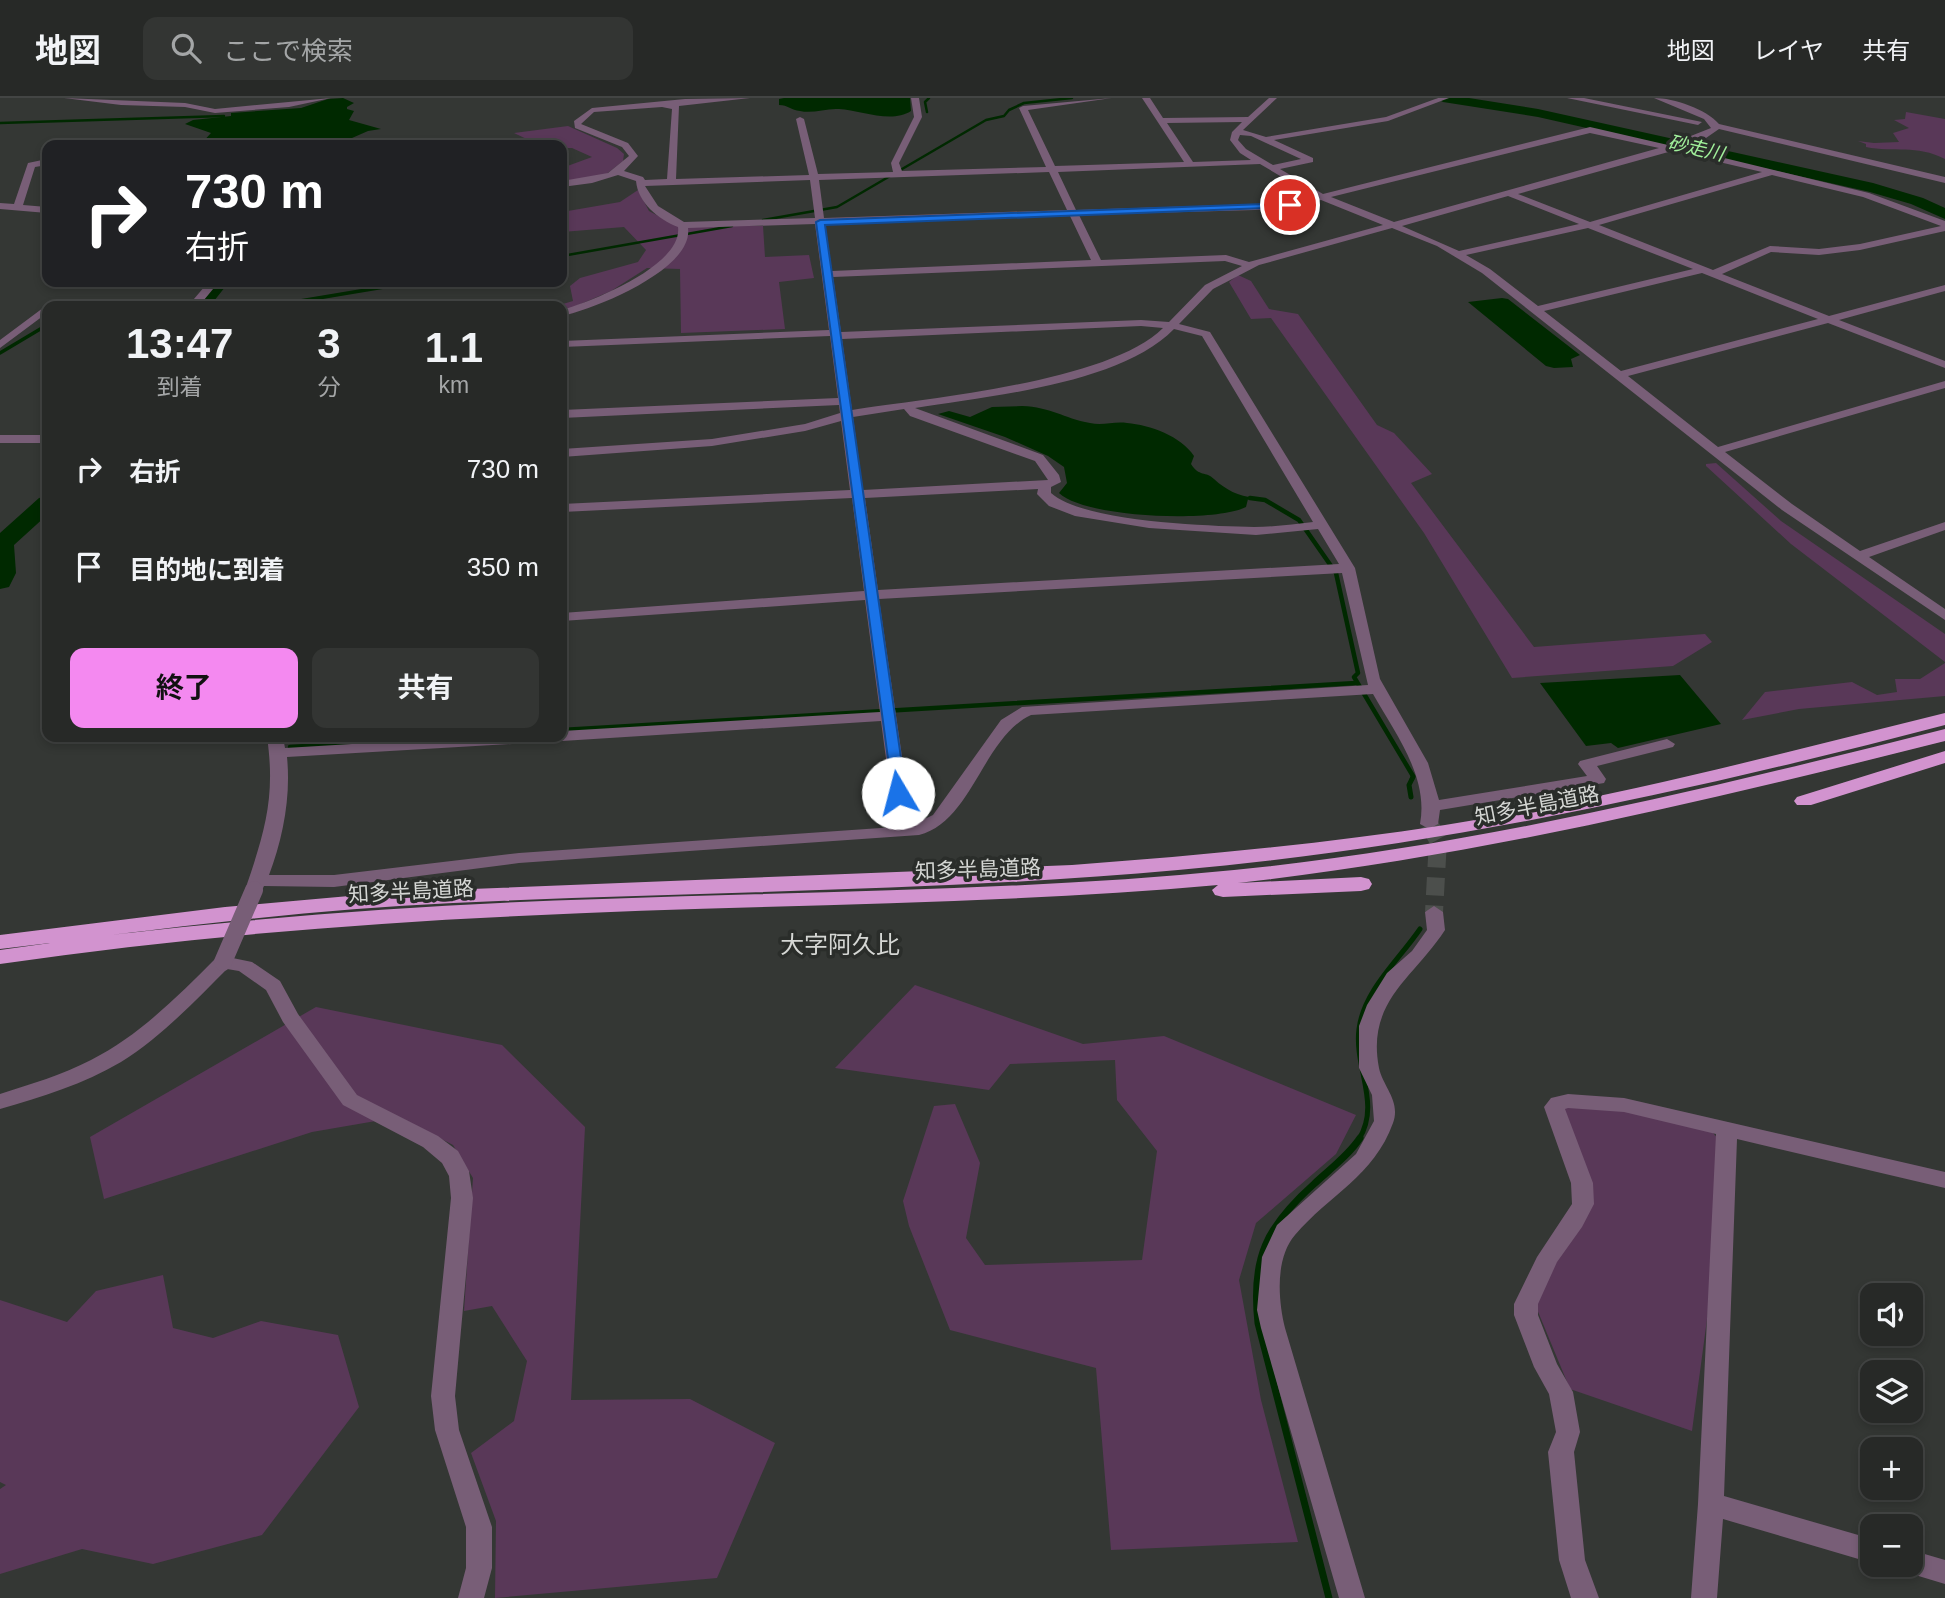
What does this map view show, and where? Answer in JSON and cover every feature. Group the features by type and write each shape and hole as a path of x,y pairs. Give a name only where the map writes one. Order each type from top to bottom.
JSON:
{"highway":[{"name":"知多半島道路","path":"0,942 265,909 451,896 946,880 1276,854 1478,825 1653,791 1945,719"},
{"name":"知多半島道路","path":"0,957 286,923 444,912 965,894 1134,884 1390,858 1504,838 1673,802 1945,735"},
{"path":"1804,801 1945,757"},
{"path":"965,894 991,900 1361,884"}],"street":[{"path":"68,98 185,105 215,111 255,102 289,105 327,98"},
{"path":"567,183 604,179 630,161 633,152 625,145 580,128 578,123 592,110 657,102 684,103 746,98"},
{"path":"898,174 895,163 919,116 915,98"},
{"path":"1021,100 1060,98"},
{"path":"1097,263 1024,107 1108,98"},
{"path":"1146,98 1191,165"},
{"path":"1273,98 1236,132 1234,139 1238,146 1259,162 1322,197 1457,254 1486,271 1787,507 1945,616"},
{"path":"1571,98 1715,125 1945,180"},
{"path":"1658,98 1707,117 1715,125"},
{"path":"1266,139 1388,119 1443,99"},
{"path":"657,102 676,107 671,182"},
{"path":"1161,121 1252,118"},
{"path":"800,119 814,178 904,832"},
{"path":"567,453 651,450 714,443 825,425 846,415 1022,387 1086,372 1138,351 1172,325 1209,287 1249,265 1675,147 1709,134 1715,125"},
{"path":"615,171 640,179 640,187 663,218 683,225 1285,206 1590,130 1675,147 1882,200 1945,226"},
{"path":"1236,132 1252,133 1310,160 1271,168"},
{"path":"640,183 1259,162"},
{"path":"18,207 31,165 42,163"},
{"path":"1457,254 1589,225 1773,172"},
{"path":"1508,193 1945,365"},
{"path":"0,206 42,210"},
{"path":"567,312 586,307 616,293 657,266 680,246 684,238 683,225"},
{"path":"1535,310 1707,272 1770,249 1819,252 1860,247 1945,226"},
{"path":"828,274 1226,258 1249,265"},
{"path":"55,301 66,287"},
{"path":"197,301 210,287"},
{"path":"1620,375 1945,288"},
{"path":"0,345 42,313"},
{"path":"567,344 1071,325 1172,325 1206,334 1348,568 1372,679 1420,763 1432,806 1429,824"},
{"path":"1717,451 1945,384"},
{"path":"567,414 844,401"},
{"path":"567,509 1045,485 1055,482 1053,475 1039,458 914,413 906,406"},
{"path":"0,439 42,439"},
{"path":"1045,485 1044,494 1054,503 1104,518 1256,531 1322,525"},
{"path":"1858,556 1945,526"},
{"path":"567,618 873,594 1348,568"},
{"path":"256,885 334,881 519,858 904,832 927,828 935,823 1007,723 1028,710 1377,689"},
{"path":"567,736 888,716"},
{"path":"0,1102 70,1078 118,1054 189,996 223,962 271,843 277,745 378,742"},
{"path":"1432,806 1598,779 1586,764 1667,744"},
{"path":"1352,1598 1273,1328 1269,1310 1269,1284 1273,1257 1285,1231 1364,1159 1384,1121 1382,1093 1375,1085 1369,1068 1369,1026 1377,1004 1394,977 1419,956 1436,930 1434,912"},
{"path":"223,962 245,966 272,986 290,1017 350,1100 438,1147 452,1158 459,1174 462,1198 443,1396 447,1430 479,1527 479,1568 471,1598"},
{"path":"1586,1598 1578,1586 1572,1560 1560,1452 1568,1432 1562,1392 1546,1367 1527,1315 1526,1304 1548,1257 1583,1204 1582,1183 1554,1107 1558,1102 1624,1105 1945,1180"},
{"path":"1704,1598 1711,1504 1727,1129"},
{"path":"1711,1504 1860,1547"},
{"path":"1923,1566 1945,1572"}],"shaded area":[{"path":"343,98 354,103 347,107 354,111 349,120 381,129 368,131 347,140 205,140 211,133 185,124 193,120 231,116 231,113 301,108 328,99"},
{"path":"910,98 911,111 894,116 839,109 805,112 779,105 779,99"},
{"path":"1906,112 1945,119 1945,159 1915,150 1866,147 1866,144 1858,141 1899,142 1893,133 1909,128 1894,120 1905,119"},
{"path":"568,126 617,148 624,154 623,161 604,176 567,182 567,166 592,157 567,148 567,140 529,140 514,133"},
{"path":"638,190 649,211 677,226 763,226 765,257 809,255 814,278 779,282 785,329 681,333 680,269 647,268 611,291 567,310 567,303 573,301 570,286 580,278 638,262 646,250 624,227 567,232 567,211 620,202"},
{"path":"1238,275 1251,281 1269,309 1298,314 1377,425 1394,433 1432,474 1411,483 1534,647 1705,634 1712,642 1673,666 1512,678 1424,533 1271,318 1251,319 1229,282"},
{"path":"1508,299 1580,355 1571,359 1573,367 1546,366 1468,302"},
{"path":"992,407 1041,408 1090,423 1136,424 1155,429 1173,437 1188,449 1194,456 1191,464 1197,471 1233,492 1255,498 1248,499 1246,507 1207,515 1151,515 1095,508 1059,493 1067,483 1064,467 1048,456 1005,437 938,414 949,411 970,417"},
{"path":"1716,463 1781,521 1945,634 1945,662 1791,544 1706,466"},
{"path":"1945,663 1945,696 1799,709 1742,720 1765,692 1852,682 1877,695 1897,692 1895,679 1920,679"},
{"path":"1680,675 1721,724 1618,748 1611,743 1586,746 1540,683"},
{"path":"915,985 1083,1044 1164,1036 1356,1115 1336,1154 1256,1223 1239,1280 1261,1400 1298,1542 1111,1550 1096,1368 950,1330 909,1226 903,1201 934,1106 955,1104 980,1163 966,1238 985,1265 1142,1260 1157,1151 1117,1100 1115,1060 1010,1064 989,1090 835,1068"},
{"path":"316,1007 502,1045 585,1127 571,1400 690,1399 775,1443 717,1578 495,1598 496,1521 471,1453 514,1421 527,1361 492,1306 464,1311 473,1178 453,1145 399,1117 312,1132 104,1199 90,1137"},
{"path":"1568,1104 1624,1110 1709,1128 1719,1140 1708,1312 1692,1431 1570,1389 1534,1302 1588,1206 1559,1111"},
{"path":"163,1275 173,1328 213,1338 261,1321 338,1335 359,1407 262,1535 153,1564 82,1549 0,1574 0,1489 6,1485 0,1482 0,1300 67,1322 96,1291"}],"waterway":[{"path":"927,112 925,102 929,98"},
{"path":"763,220 837,207 986,120 1004,116 1009,110 1024,103 1072,98"},
{"name":"砂走川","path":"1443,98 1538,113 1873,188 1917,201 1945,214"},
{"path":"0,123 224,116"},
{"path":"567,255 732,226"},
{"path":"205,301 216,287"},
{"path":"300,301 384,287"},
{"path":"0,353 42,328"},
{"path":"1250,498 1265,500 1299,520 1336,573 1358,673 1354,677 1413,776 1412,779"},
{"path":"0,582 5,568 3,543 42,508"},
{"path":"567,730 1356,683"},
{"path":"290,747 373,742"},
{"path":"1411,797 1409,785 1412,779"},
{"path":"1359,1139 1368,1112 1358,1043 1362,1015 1375,988 1420,929"},
{"path":"1329,1598 1258,1323 1257,1280 1265,1245 1273,1230 1298,1200 1344,1157 1360,1138"}],"tunnel":[{"path":"1429,824 1438,840 1434,912"}],"district":[{"name":"大字阿久比","path":"840,944"}],"route":[{"path":"898,793 873,594 820,222 1290,205"}]}
